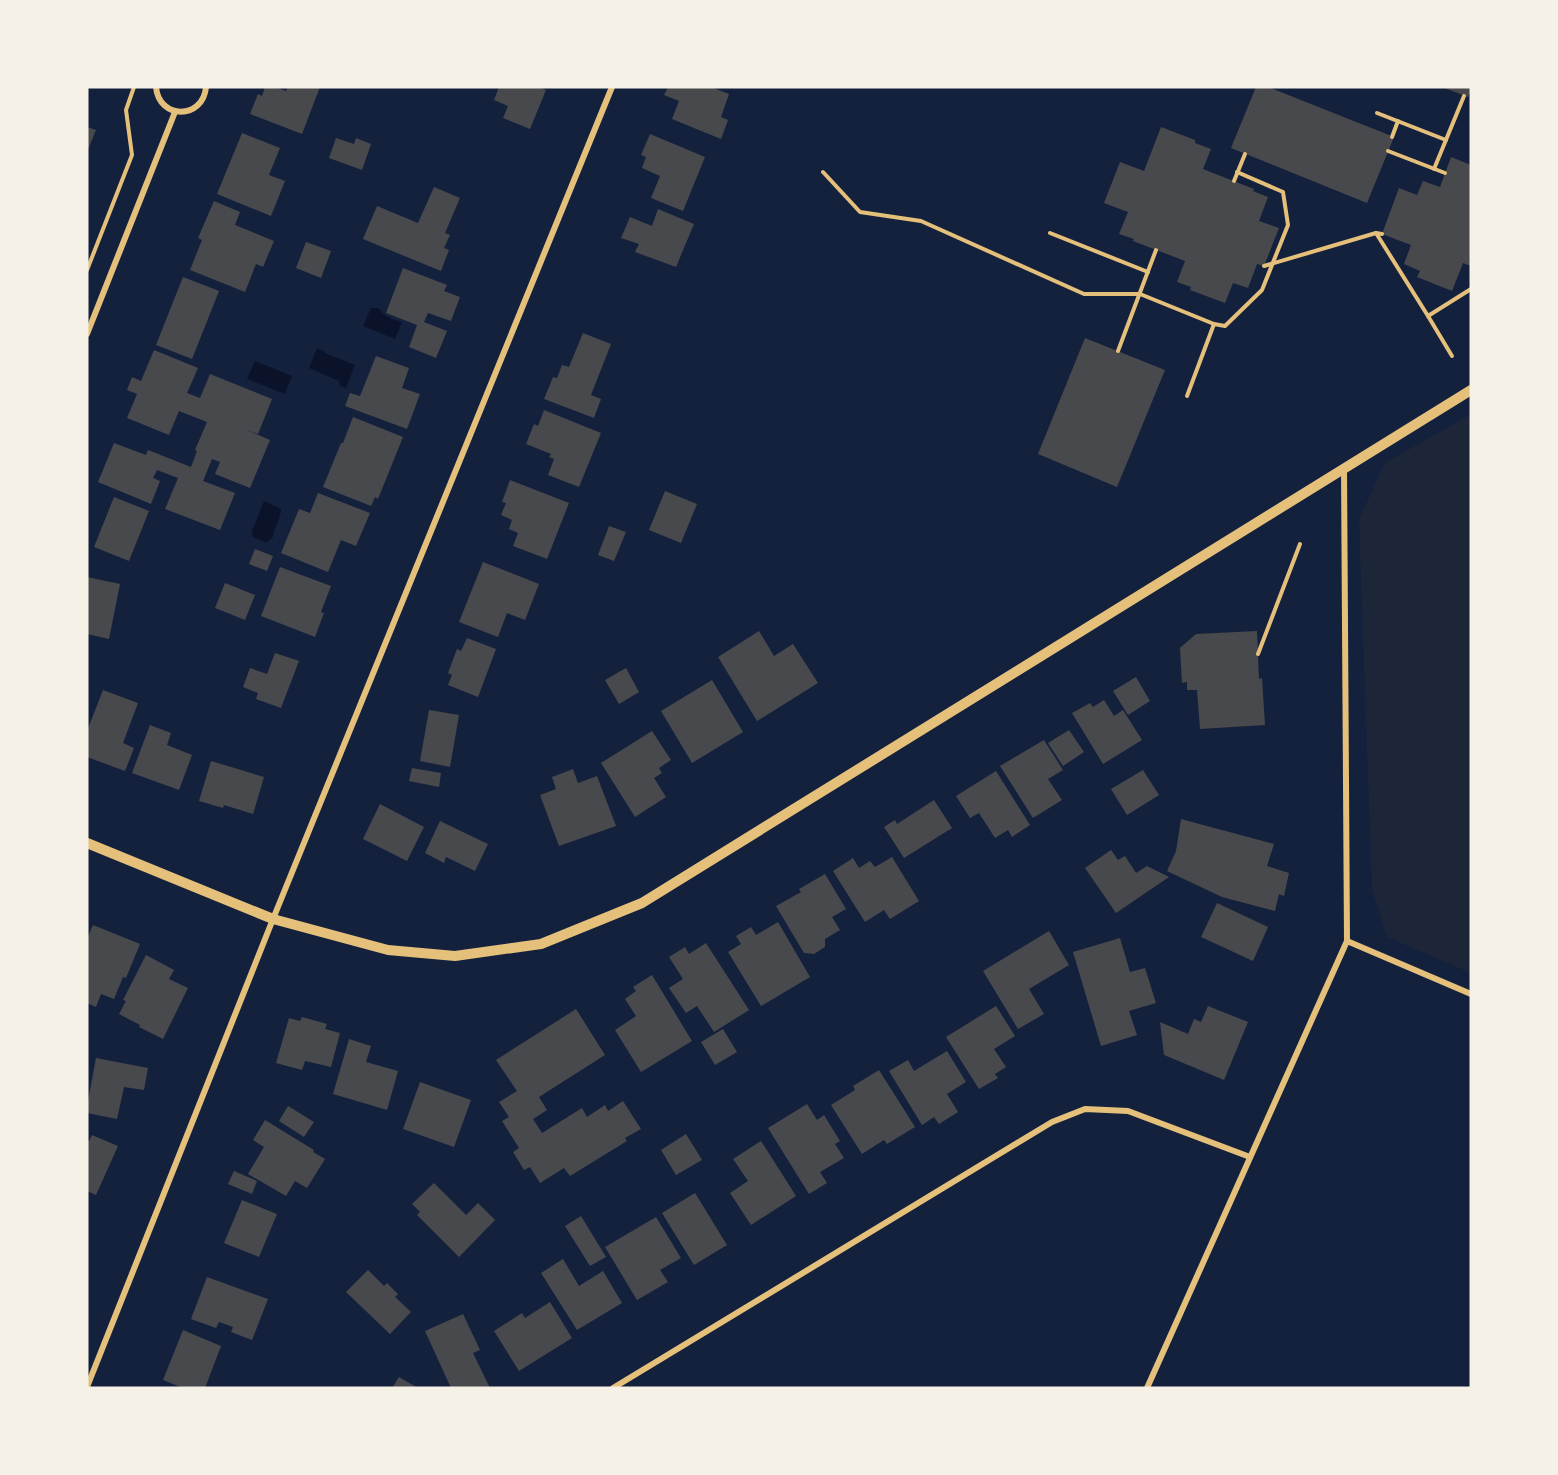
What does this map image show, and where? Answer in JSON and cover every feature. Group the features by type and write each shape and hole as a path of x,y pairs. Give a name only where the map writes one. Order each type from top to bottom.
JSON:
{"street":[{"path":"156,87 162,104 175,111 184,112 199,105 204,98 206,87"},
{"path":"87,1387 273,919 612,87"},
{"path":"87,334 175,111"},
{"path":"87,843 273,919 388,950 454,956 541,944 642,903 1471,390"},
{"path":"1147,1388 1347,941 1344,468"},
{"path":"1347,941 1471,994"},
{"path":"613,1388 1052,1122 1085,1109 1128,1111 1250,1157"}],"path":[{"path":"87,270 132,155 126,110 134,87"},
{"path":"1434,169 1464,96"},
{"path":"1377,113 1446,140"},
{"path":"1392,137 1398,121"},
{"path":"1388,151 1446,173"},
{"path":"1234,181 1245,154"},
{"path":"823,172 860,212 921,221 1084,294 1140,294 1214,324 1225,326 1262,290 1288,225 1283,192 1237,172"},
{"path":"1050,233 1148,272"},
{"path":"1376,233 1452,356"},
{"path":"1264,267 1376,233 1382,234"},
{"path":"1118,351 1156,250"},
{"path":"1428,316 1471,289"},
{"path":"1187,396 1214,324"},
{"path":"1258,654 1300,544"}],"shaded area":[{"path":"371,308 379,308 386,316 402,322 395,339 363,326"},
{"path":"317,348 355,365 346,388 340,386 339,381 309,368"},
{"path":"255,361 292,376 285,394 247,379"},
{"path":"1471,414 1471,973 1387,937 1372,889 1359,519 1385,463"},
{"path":"264,501 281,509 273,537 266,543 253,537 252,531"}],"building":[{"path":"265,87 275,87 286,91 288,87 320,87 302,134 250,114 258,94 262,96"},
{"path":"499,87 542,87 546,90 530,129 503,118 508,106 494,100"},
{"path":"668,87 711,87 729,94 721,117 728,120 721,139 672,119 679,101 664,95"},
{"path":"1256,87 1268,87 1394,137 1367,203 1231,148"},
{"path":"1442,87 1471,87 1471,90 1468,97"},
{"path":"87,127 96,130 87,152"},
{"path":"1161,127 1211,149 1203,169 1254,189 1253,191 1268,197 1259,221 1279,228 1264,266 1257,264 1248,288 1233,283 1225,303 1190,290 1191,287 1177,282 1185,261 1119,234 1128,212 1104,203 1120,162 1144,171"},
{"path":"242,133 280,148 269,175 285,181 271,216 217,194"},
{"path":"650,134 705,157 683,211 651,198 660,176 642,168 646,157 641,155"},
{"path":"336,138 354,144 356,138 371,144 362,170 329,158"},
{"path":"1451,157 1471,165 1471,266 1463,263 1452,291 1417,277 1420,271 1404,264 1411,245 1382,234 1399,188 1417,195 1423,181 1440,187"},
{"path":"434,187 460,198 445,233 450,235 444,248 449,250 441,271 363,239 377,206 418,223"},
{"path":"214,201 240,212 235,225 274,241 263,267 256,264 245,292 190,270 202,240 198,238"},
{"path":"658,209 694,224 676,267 635,252 639,244 621,238 630,217 652,226"},
{"path":"306,242 331,251 321,278 296,268"},
{"path":"403,268 447,285 444,291 460,297 451,321 428,313 424,322 447,331 436,358 409,347 417,325 386,313"},
{"path":"183,277 219,291 192,359 156,345"},
{"path":"583,333 611,344 591,395 601,399 594,418 544,399 553,377 557,378 562,365 569,367"},
{"path":"1085,338 1165,370 1117,487 1038,454"},
{"path":"154,350 198,368 187,393 200,398 210,374 272,399 258,434 247,430 270,440 250,488 215,474 220,462 212,459 203,481 235,493 220,530 165,509 178,478 157,470 153,478 160,481 151,504 98,482 114,443 146,455 148,450 191,467 197,451 195,450 207,422 179,411 169,435 127,418 137,394 127,390 132,377 141,381"},
{"path":"376,356 409,368 402,388 420,394 407,429 345,406 350,393 360,396"},
{"path":"544,410 601,433 579,487 548,475 554,459 549,457 551,454 526,444 534,424 538,426"},
{"path":"353,417 403,437 378,499 375,497 371,506 323,487"},
{"path":"510,480 569,503 547,559 513,546 518,533 509,529 512,520 501,515 506,503 502,502"},
{"path":"665,491 697,504 681,543 649,530"},
{"path":"318,493 370,513 356,546 341,540 328,572 281,553 299,509 310,513"},
{"path":"114,497 149,511 129,561 94,547"},
{"path":"609,526 626,532 614,561 598,555"},
{"path":"255,549 273,556 267,571 249,564"},
{"path":"483,562 539,584 525,620 507,613 498,637 459,622"},
{"path":"280,567 331,586 315,637 261,616"},
{"path":"87,577 120,584 109,639 87,634"},
{"path":"225,583 255,595 245,620 215,608"},
{"path":"759,631 774,656 793,644 818,683 757,721 718,657"},
{"path":"1257,631 1259,679 1262,678 1265,725 1200,729 1197,690 1187,690 1187,682 1182,683 1180,648 1196,634"},
{"path":"467,638 496,649 478,697 448,685 452,675 448,673 457,649 461,651"},
{"path":"275,653 299,661 281,708 256,699 258,693 243,687 250,668 267,674"},
{"path":"626,668 639,692 619,704 605,680"},
{"path":"1136,677 1150,701 1128,715 1113,691"},
{"path":"712,680 743,732 692,763 661,711"},
{"path":"103,690 138,703 123,743 134,748 125,771 87,757 87,731"},
{"path":"1104,700 1114,716 1123,710 1142,740 1103,764 1072,713 1090,703 1093,707"},
{"path":"429,710 459,715 450,767 420,761"},
{"path":"150,725 171,733 167,745 192,755 179,790 132,773"},
{"path":"1069,730 1084,752 1063,766 1048,743"},
{"path":"652,731 671,760 659,768 662,773 654,778 666,797 635,817 601,763"},
{"path":"1044,740 1063,770 1048,779 1062,800 1033,818 1000,766"},
{"path":"211,761 264,777 253,814 224,805 223,808 199,801"},
{"path":"412,768 441,773 439,787 409,781"},
{"path":"573,769 578,783 597,776 616,826 559,846 540,795 556,789 552,777"},
{"path":"1143,770 1159,795 1127,815 1111,789"},
{"path":"996,771 1030,825 1012,837 1008,830 995,838 979,813 970,818 956,796"},
{"path":"934,800 952,828 904,858 884,827 895,820 897,824"},
{"path":"380,804 424,827 407,861 363,839"},
{"path":"1181,819 1274,844 1267,866 1289,873 1284,896 1279,894 1275,911 1222,897 1167,871 1176,851"},
{"path":"440,821 488,844 475,871 446,857 444,863 425,853"},
{"path":"1111,850 1118,860 1125,856 1136,873 1147,866 1169,877 1116,913 1085,868"},
{"path":"892,857 919,901 890,919 884,910 865,922 833,871 853,858 859,868 870,861 875,867"},
{"path":"825,874 846,909 832,917 840,930 825,939 825,947 814,954 804,953 776,906 801,892 799,889"},
{"path":"1217,903 1268,927 1253,961 1201,937"},
{"path":"778,922 810,977 761,1006 728,952 741,944 736,936 751,927 756,935"},
{"path":"93,925 140,944 126,978 123,977 114,999 101,994 96,1007 87,1003 87,939"},
{"path":"1049,931 1069,965 1029,989 1044,1014 1018,1029 983,971"},
{"path":"1120,938 1130,972 1145,968 1156,1003 1129,1011 1137,1035 1101,1046 1073,952"},
{"path":"706,943 749,1010 714,1032 697,1006 686,1013 669,988 683,979 669,957 685,947 689,954"},
{"path":"146,955 174,970 169,979 188,988 163,1039 119,1014 126,1001 123,1000"},
{"path":"652,975 692,1041 641,1072 615,1030 636,1016 625,999 636,991 633,987"},
{"path":"996,1006 1015,1036 994,1049 1006,1067 995,1074 998,1078 979,1089 946,1037"},
{"path":"1208,1006 1248,1022 1224,1080 1164,1055 1160,1022 1188,1034 1194,1019 1201,1022"},
{"path":"576,1009 605,1055 539,1097 547,1110 533,1119 542,1133 582,1108 587,1117 605,1105 608,1111 623,1101 641,1129 625,1138 627,1141 570,1176 564,1168 540,1183 530,1167 524,1170 513,1152 519,1148 502,1121 509,1117 499,1102 517,1091 496,1060"},
{"path":"302,1017 327,1024 325,1029 340,1033 331,1067 305,1061 302,1070 276,1063 289,1018 300,1021"},
{"path":"723,1029 737,1052 715,1065 701,1042"},
{"path":"349,1039 371,1046 366,1062 398,1071 387,1110 333,1094"},
{"path":"947,1051 966,1082 947,1094 958,1112 939,1124 934,1117 922,1125 889,1071 908,1060 914,1071"},
{"path":"96,1058 148,1068 144,1090 124,1087 117,1119 87,1113"},
{"path":"879,1070 915,1127 887,1144 884,1140 862,1154 831,1105 855,1090 853,1086"},
{"path":"420,1082 471,1100 454,1147 403,1129"},
{"path":"807,1104 817,1120 824,1115 840,1141 835,1144 844,1158 820,1172 827,1183 809,1194 768,1128"},
{"path":"288,1106 314,1122 304,1137 279,1121"},
{"path":"265,1120 325,1159 307,1188 295,1181 286,1196 248,1174 264,1147 253,1140"},
{"path":"686,1134 702,1160 676,1175 661,1150"},
{"path":"92,1135 118,1146 96,1195 87,1191 87,1140 89,1141"},
{"path":"761,1141 796,1196 751,1225 730,1193 748,1181 733,1159"},
{"path":"234,1171 257,1181 252,1194 228,1184"},
{"path":"434,1183 466,1215 478,1203 495,1220 459,1257 417,1215 420,1212 412,1204"},
{"path":"695,1193 727,1245 694,1265 662,1213"},
{"path":"242,1200 277,1214 259,1257 224,1243"},
{"path":"581,1216 606,1257 590,1266 565,1226"},
{"path":"656,1217 681,1258 660,1270 668,1282 637,1300 605,1247"},
{"path":"563,1259 579,1286 603,1271 622,1303 577,1330 541,1273"},
{"path":"368,1270 384,1286 387,1283 398,1294 395,1297 411,1312 390,1334 346,1292"},
{"path":"207,1277 268,1299 252,1340 231,1332 233,1327 219,1322 216,1328 191,1319"},
{"path":"550,1302 572,1338 519,1371 494,1331 522,1313 525,1318"},
{"path":"463,1314 480,1350 473,1353 490,1388 451,1388 425,1331"},
{"path":"183,1330 221,1346 205,1388 183,1388 163,1380"},
{"path":"399,1377 418,1388 392,1388"}]}
